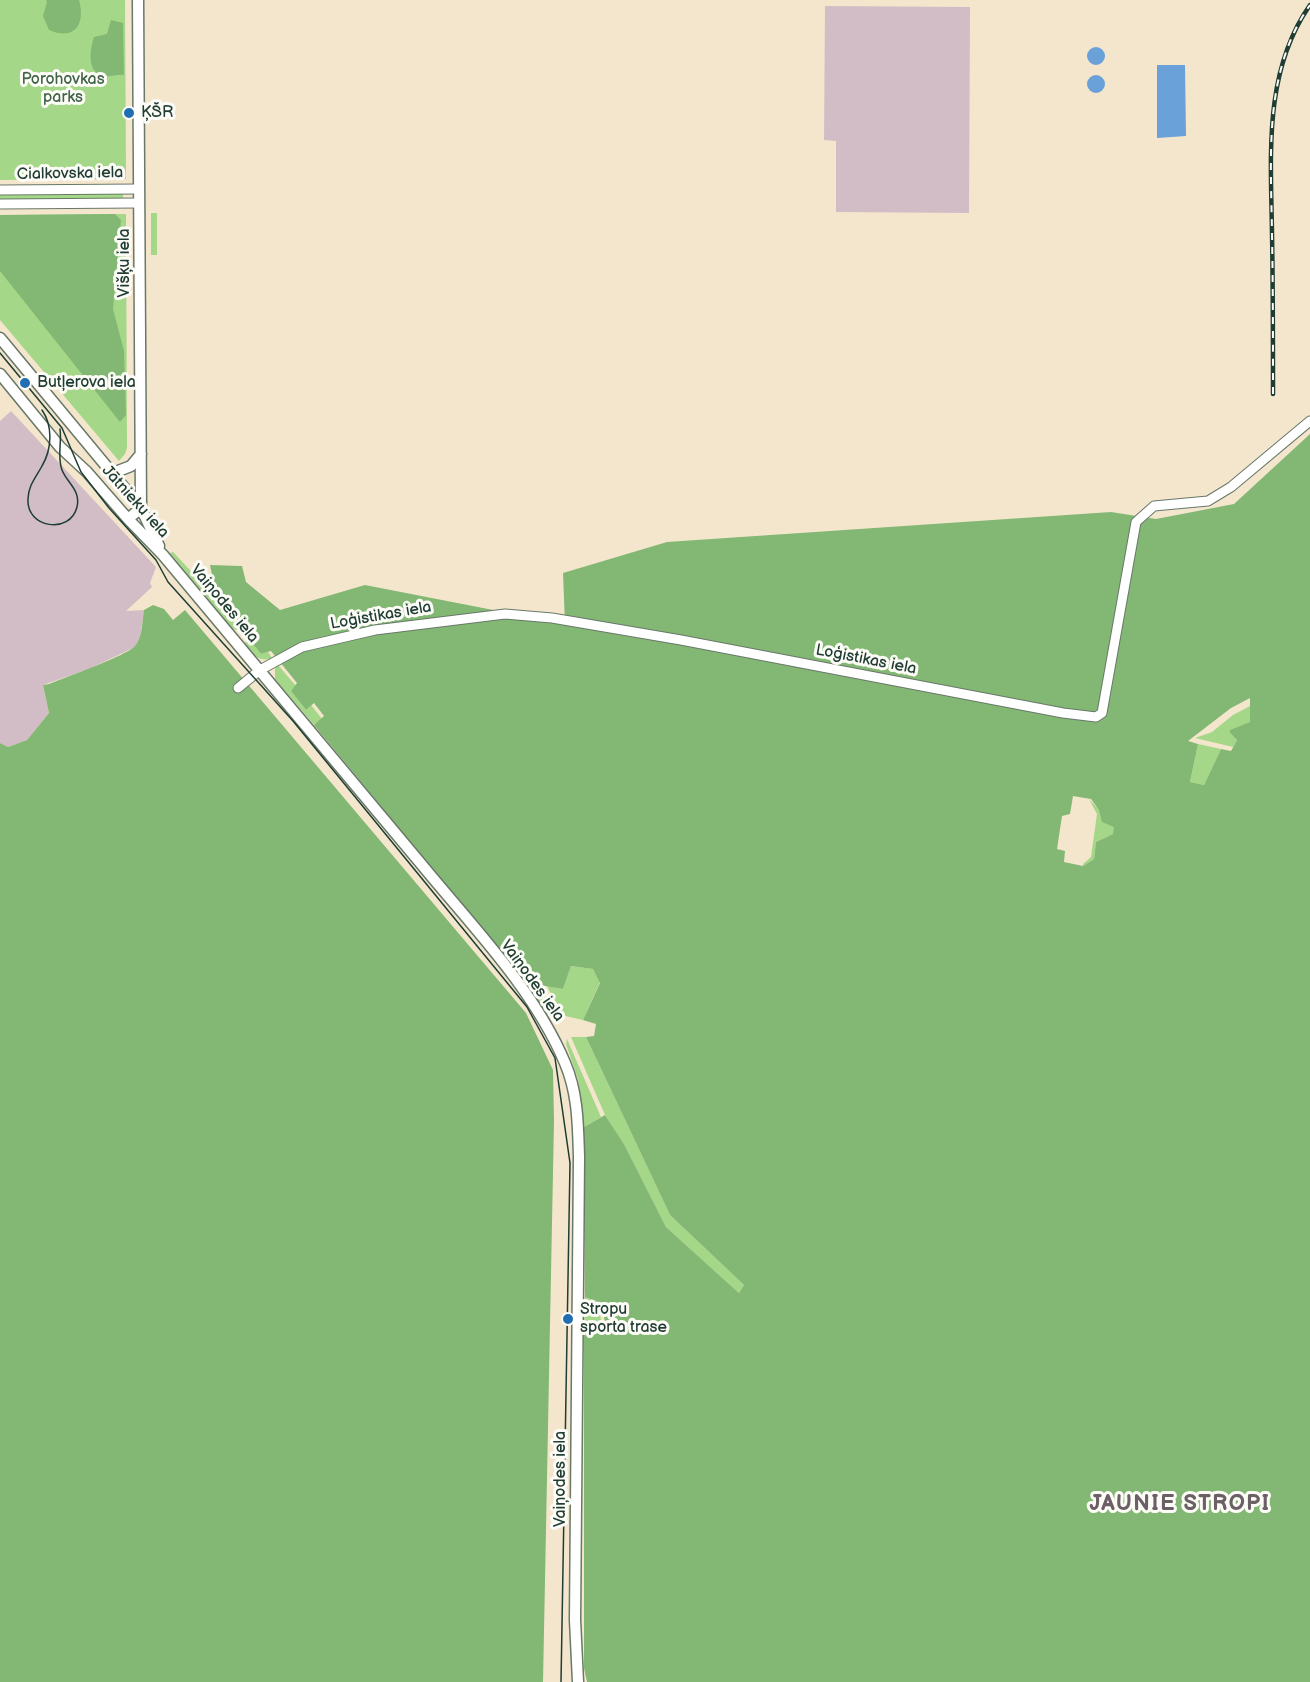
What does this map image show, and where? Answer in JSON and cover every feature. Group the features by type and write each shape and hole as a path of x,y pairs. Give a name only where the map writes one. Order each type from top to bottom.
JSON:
{"street":[{"name":"Višķu iela","path":"138,0 141,508"},
{"name":"Cialkovska iela","path":"0,190 139,189"},
{"name":"Cialkovska iela","path":"0,204 139,203"},
{"name":"Jātnieku iela","path":"0,338 141,508 163,555"},
{"name":"Jātnieku iela","path":"0,374 60,447 87,472 163,555"},
{"name":"Loģistikas iela","path":"238,688 260,670 302,647 375,630 505,614 552,618 646,634 1063,713 1096,717 1102,713 1137,522 1154,506 1208,501 1231,487 1310,421"},
{"path":"113,473 131,466 141,454"},
{"path":"128,519 141,508"},
{"name":"Vaiņodes iela","path":"163,555 522,987 553,1037 573,1085 579,1157 575,1620 578,1682"}],"shaded area":[{"path":"825,6 970,7 969,213 836,212 836,141 824,140"},
{"path":"11,411 156,567 150,583 152,587 126,611 144,610 140,639 135,647 91,668 43,685 49,713 27,740 8,747 0,743 0,421"}],"green space":[{"name":"Porohovkas parks","path":"0,0 125,0 126,179 0,180"},
{"path":"46,0 79,0 81,17 76,28 65,33 49,30 43,16"},
{"path":"111,20 123,23 124,75 104,76 98,74 92,66 91,48 94,37 107,34"},
{"path":"0,193 123,193 123,199 0,200"},
{"path":"151,213 157,213 157,255 151,255"},
{"path":"115,214 121,220 113,309 124,351 126,415 120,422 0,271 0,215"},
{"path":"126,214 127,448 119,461 0,320 0,215"},
{"path":"1310,434 1310,1682 587,1682 584,1668 584,1333 606,1330 602,1303 585,1297 584,1127 605,1115 624,1144 666,1227 739,1293 744,1285 670,1215 586,1037 594,1036 596,1024 583,1020 600,983 593,969 571,966 563,989 527,983 314,725 324,716 314,703 306,710 291,691 297,683 271,651 261,654 217,599 210,565 242,566 246,582 280,610 365,585 565,624 563,573 667,542 1111,512 1156,519 1234,504","holes":["1250,698 1250,722 1230,730 1237,740 1231,751 1221,749 1204,785 1190,782 1198,744 1188,741 1231,708","1073,796 1091,799 1099,810 1102,822 1114,827 1113,834 1096,842 1094,859 1083,866 1064,862 1065,851 1057,849 1062,816 1070,814"]},
{"path":"173,552 205,586 216,594 217,599 242,631 233,629 170,553"},
{"path":"153,605 164,609 173,620 185,610 526,1013 553,1070 554,1121 543,1682 0,1682 0,743 8,747 27,740 49,713 43,685 109,660 135,646 141,634 144,610"},
{"path":"247,636 261,654 268,652 272,658 263,659 254,654 245,644"},
{"path":"278,665 296,686 291,691 306,710 311,705 322,719 314,725 275,679 275,668"},
{"path":"1250,706 1250,722 1230,733 1237,740 1233,747 1195,738 1212,732 1233,715"},
{"path":"1198,744 1221,749 1204,785 1190,782"},
{"path":"1089,799 1115,827 1113,834 1096,842 1094,859 1083,866 1091,857 1097,814"},
{"path":"571,966 593,969 600,982 583,1020 561,1015 547,986 563,989"},
{"path":"527,983 541,986 559,1019 545,1013"},
{"path":"571,1037 586,1037 670,1215 744,1285 739,1293 666,1227 624,1144 605,1115"},
{"path":"567,1039 601,1117 584,1127 578,1079 566,1044"},
{"path":"585,1297 599,1302 602,1331 584,1333"}],"water":[{"path":"1096,47 1102,50 1105,56 1102,62 1096,65 1090,62 1087,56 1090,50"},
{"path":"1157,65 1185,65 1186,136 1157,138"},
{"path":"1096,75 1102,78 1105,84 1102,90 1096,93 1090,90 1087,84 1090,78"}],"tram line":[{"path":"0,353 62,428 81,472 109,508 156,560 168,582 293,721 527,1007 555,1058 570,1163 561,1682"},
{"path":"42,410 48,423 50,438 48,452 31,486 28,499 29,509 34,516 41,522 49,524 66,522 73,516 78,501 61,465 60,429"}],"railway":[{"path":"1273,394 1271,175 1273,115 1284,58 1295,31 1310,5"}],"place":[{"name":"ĶŠR","path":"129,113"},
{"name":"Butļerova iela","path":"25,383"},
{"name":"Stropu sporta trase","path":"568,1319"}],"district":[{"name":"JAUNIE STROPI","path":"1180,1504"}]}
